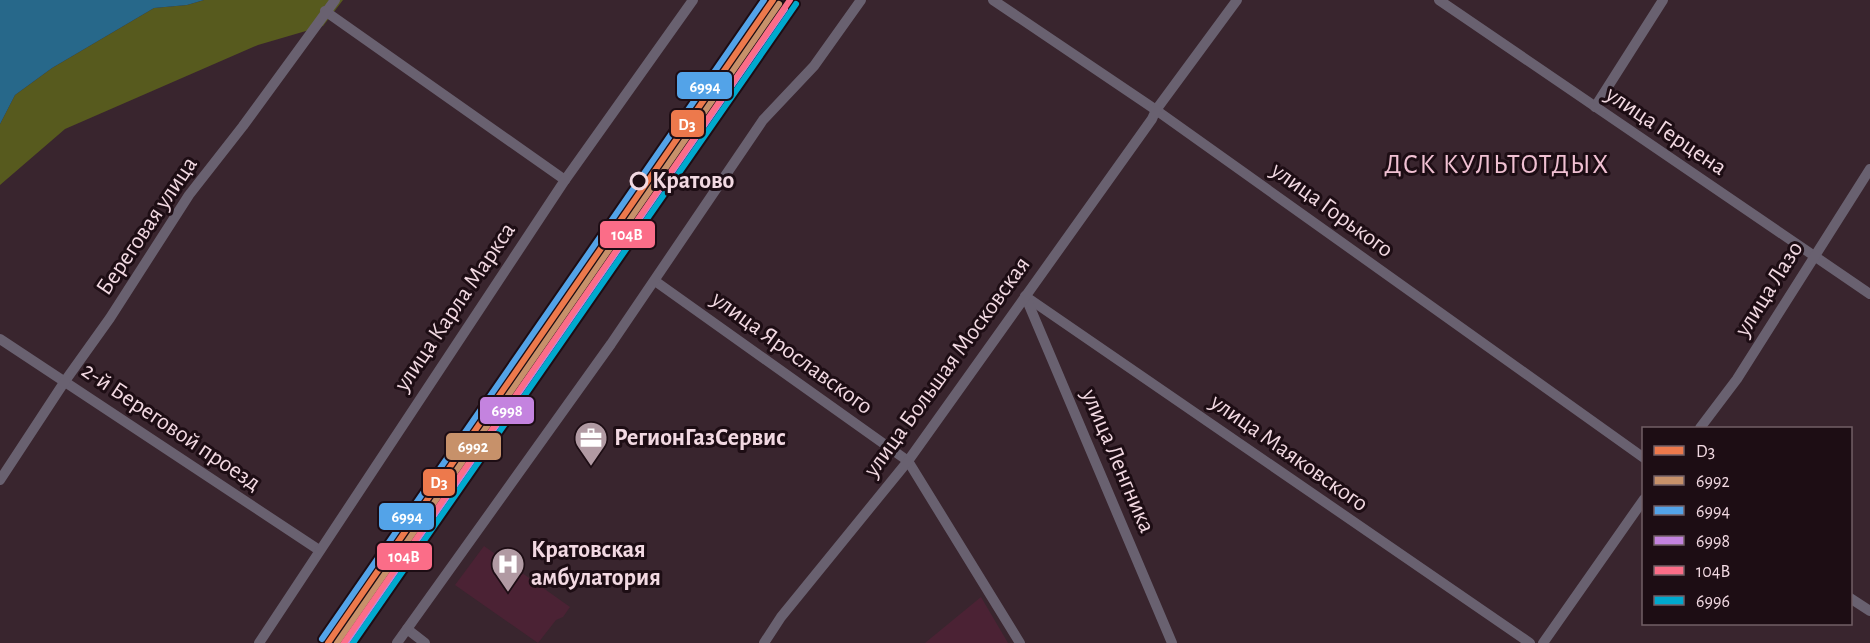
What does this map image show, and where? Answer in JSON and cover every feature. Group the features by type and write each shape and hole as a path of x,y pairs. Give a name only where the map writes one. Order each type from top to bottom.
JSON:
{"street":[{"name":"Береговая улица","path":"0,480 65,381 110,318 189,195 335,0"},
{"name":"улица Карла Маркса","path":"259,643 565,180 693,0"},
{"path":"397,643 655,280 763,120 814,66 861,0"},
{"name":"улица Горького","path":"993,0 1156,110 1642,457"},
{"path":"1156,110 1237,0"},
{"name":"улица Герцена","path":"1440,0 1870,294"},
{"path":"1595,107 1663,0"},
{"path":"325,11 565,180"},
{"name":"улица Большая Московская","path":"764,643 781,617 908,461 1152,119 1156,110"},
{"name":"улица Лазо","path":"1701,427 1737,379 1870,169"},
{"name":"улица Ярославского","path":"655,280 908,461 1020,643"},
{"name":"улица Ленгника","path":"1025,296 1172,643"},
{"name":"улица Маяковского","path":"1025,296 1530,643"},
{"name":"2-й Береговой проезд","path":"0,339 319,550"},
{"path":"1544,643 1642,502"},
{"path":"1852,599 1870,611"},
{"path":"407,629 425,643"}],"shaded area":[{"path":"204,0 343,0 323,26 258,45 65,129 0,185 0,124 15,95 52,68 154,8 187,5"},
{"name":"Кратовская амбулатория","path":"484,546 570,607 563,617 556,620 538,643 455,585"},
{"path":"981,597 1008,643 925,643"}],"water":[{"path":"0,0 204,0 187,5 154,8 52,68 15,95 0,124"}],"transit line":[{"name":"6994","path":"322,639 764,0"},
{"name":"D3","path":"328,643 773,0"},
{"name":"104В","path":"344,643 790,0"},
{"name":"6992","path":"337,643 779,4"},
{"name":"6996","path":"353,643 796,4"},
{"name":"6998","path":"346,643 785,9"}],"place":[{"name":"Кратово","path":"639,181"},
{"name":"РегионГазСервис","path":"591,467"},
{"name":"Кратовская амбулатория","path":"508,593"}],"district":[{"name":"ДСК КУЛЬТОТДЫХ","path":"1497,164"}]}
